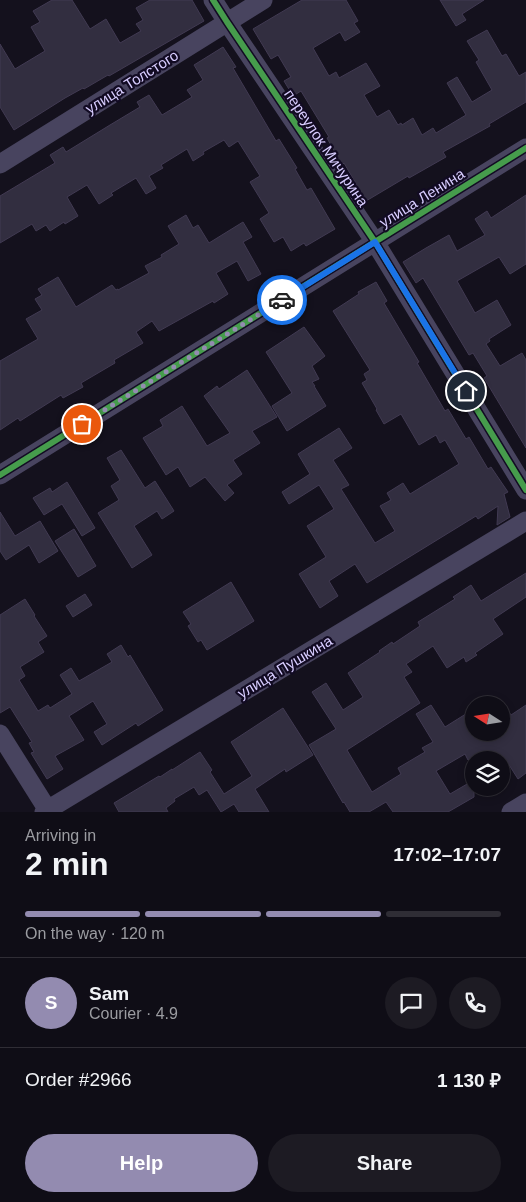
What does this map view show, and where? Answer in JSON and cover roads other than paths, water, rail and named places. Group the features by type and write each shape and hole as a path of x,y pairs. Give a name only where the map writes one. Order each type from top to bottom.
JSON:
{"street":[{"name":"переулок Мичурина","path":"213,0 375,242 526,490"},
{"name":"улица Толстого","path":"0,164 263,0"},
{"name":"улица Ленина","path":"0,475 526,148"},
{"name":"улица Пушкина","path":"47,811 526,521"},
{"path":"0,734 47,811"},
{"path":"511,812 526,803"}]}
